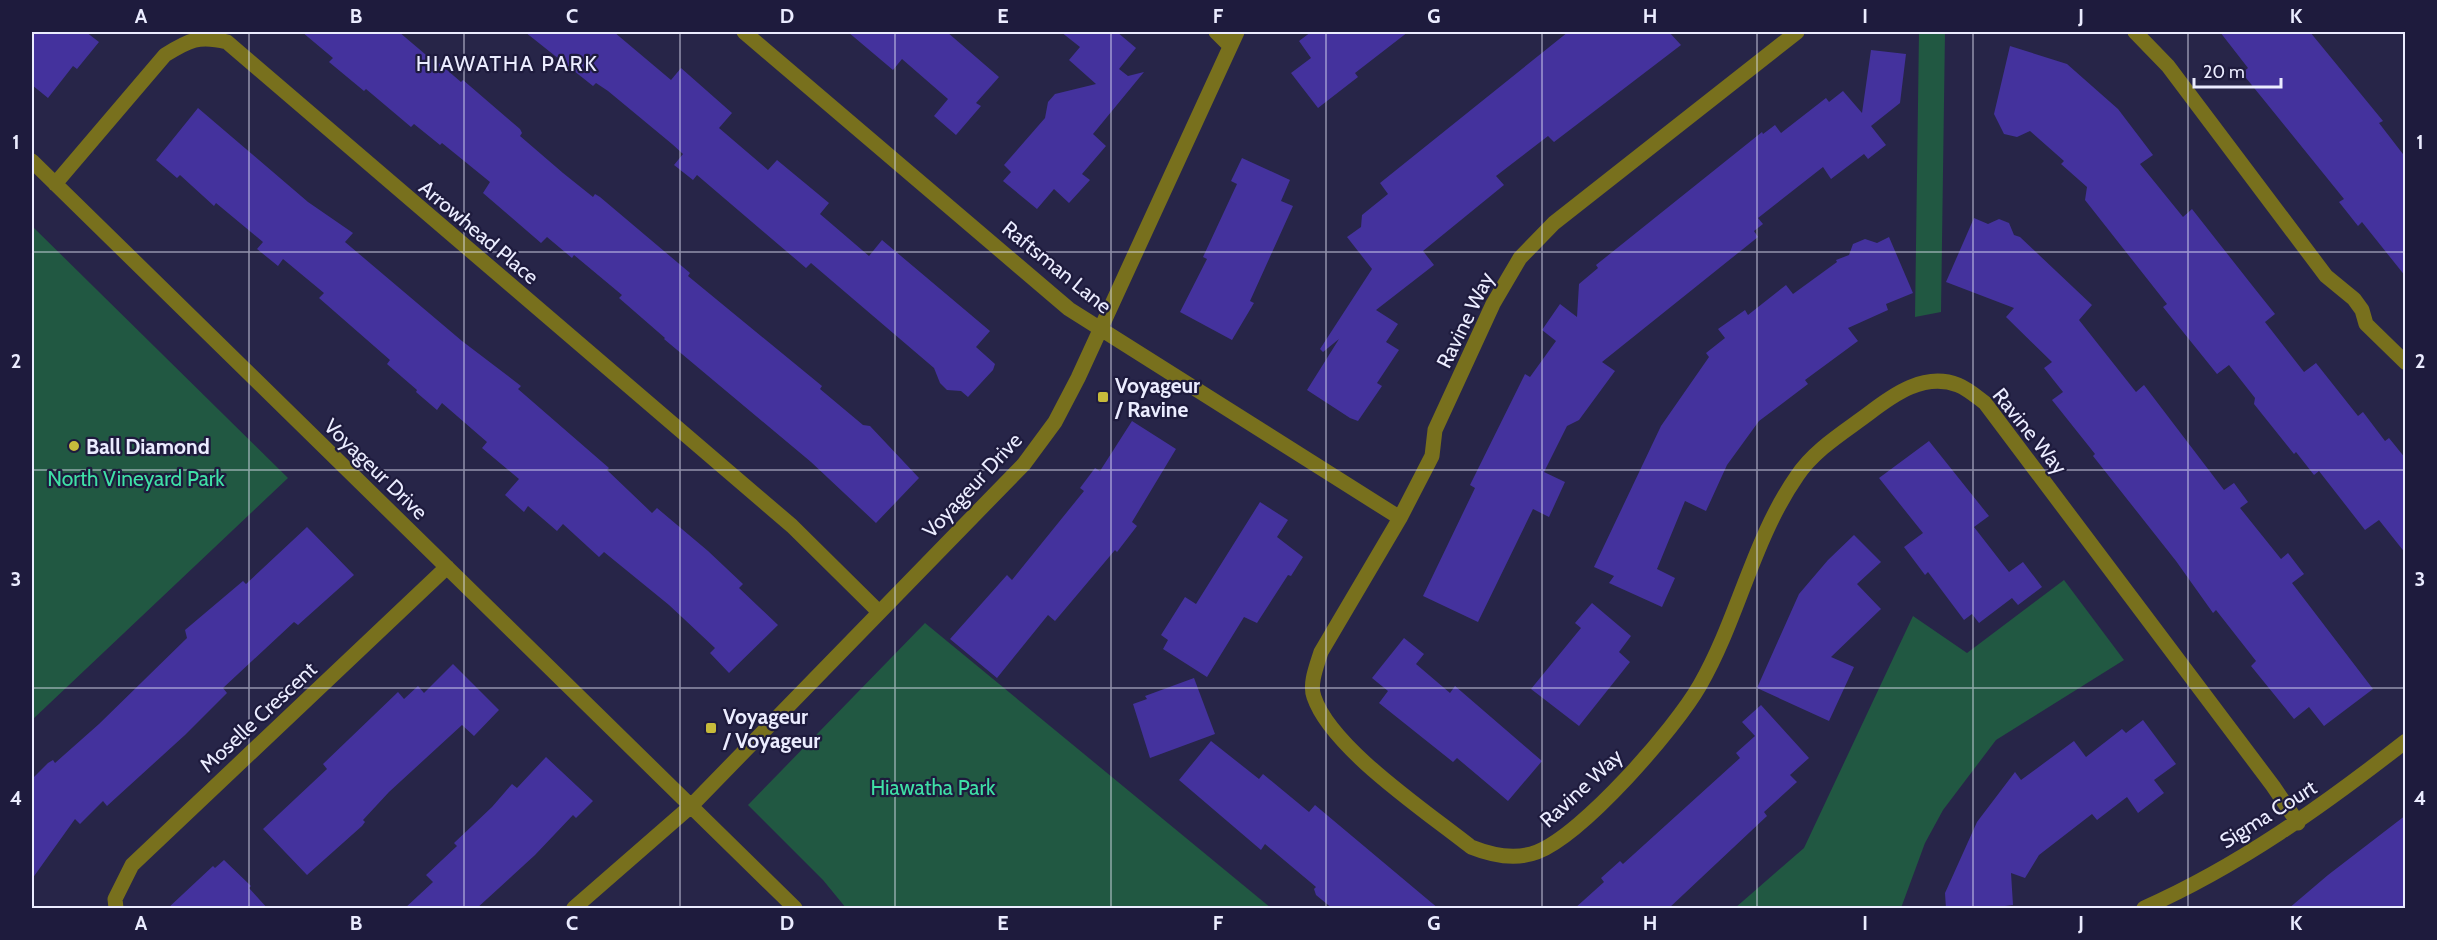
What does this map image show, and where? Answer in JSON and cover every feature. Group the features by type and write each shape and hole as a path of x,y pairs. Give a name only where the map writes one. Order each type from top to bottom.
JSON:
{"street":[{"name":"Raftsman Lane","path":"744,32 1069,309 1400,518"},
{"path":"1216,32 1230,46"},
{"name":"Voyageur Drive","path":"691,806 1024,464 1055,422 1101,330 1237,32"},
{"name":"Ravine Way","path":"1797,32 1554,223 1520,258 1493,304 1435,430 1432,456 1400,518 1321,652 1314,672 1312,695 1327,724 1349,748 1471,847 1490,854 1535,853 1556,842 1622,784 1699,687 1773,517 1797,475 1814,456 1878,406 1909,386 1933,381 1960,386 1985,403 2273,786 2298,823"},
{"path":"2135,32 2168,66 2326,276 2354,299 2362,310 2366,324 2406,363"},
{"name":"Arrowhead Place","path":"55,184 165,55 187,41 209,38 227,42 792,526 879,612"},
{"name":"Voyageur Drive","path":"32,161 795,909"},
{"name":"Moselle Crescent","path":"116,909 115,899 132,865 447,567"},
{"name":"Sigma Court","path":"2144,909 2178,893 2298,823 2406,741"},
{"path":"574,909 691,806"}],"green space":[{"path":"1919,32 1945,32 1941,312 1915,317"},
{"name":"North Vineyard Park","path":"32,226 288,478 32,720"},
{"path":"2064,580 2124,660 1996,740 1943,810 1925,843 1901,908 1735,908 1804,848 1913,616 1967,653"},
{"name":"Hiawatha Park","path":"925,623 1271,908 846,908 823,880 748,805"}],"building":[{"path":"32,32 86,32 99,42 77,69 73,66 48,98 32,85"},
{"path":"302,32 399,32 461,82 463,80 520,129 522,133 520,136 563,173 593,197 595,194 600,197 690,273 688,276 822,386 820,389 863,425 870,426 919,478 876,523 811,462 664,339 619,298 622,295 574,255 572,258 547,237 541,243 483,193 490,182 442,143 440,145 414,124 411,127 366,89 364,91 329,62 333,58"},
{"path":"525,32 614,32 671,80 681,68 732,113 719,128 768,170 777,160 829,203 820,214 869,256 882,240 990,331 976,347 995,364 993,370 968,397 961,391 947,390 940,383 934,368 811,263 806,268 697,175 693,180 674,165 683,154 672,144 608,91 596,83 593,86"},
{"path":"848,32 947,32 999,77 976,103 981,106 956,135 934,116 948,99 902,59 893,70"},
{"path":"1061,32 1117,32 1136,48 1119,69 1128,76 1144,72 1093,134 1106,146 1082,174 1090,180 1069,203 1054,189 1037,209 1003,181 1011,172 1004,165 1045,118 1048,102 1055,94 1096,84 1069,60 1080,47"},
{"path":"1311,32 1408,32 1355,73 1358,77 1318,108 1291,73 1311,58 1299,41"},
{"path":"1568,32 1669,32 1681,45 1554,142 1548,136 1496,176 1504,185 1423,251 1434,265 1376,310 1398,324 1386,342 1399,350 1377,383 1382,386 1358,421 1350,418 1307,390 1339,339 1323,352 1320,349 1372,269 1347,237 1361,227 1362,215 1388,194 1380,183"},
{"path":"2220,32 2310,32 2383,121 2379,123 2406,158 2406,277 2362,222 2358,226 2339,202 2344,199 2242,73 2248,68"},
{"path":"2010,46 2067,64 2118,109 2153,155 2140,164 2183,217 2192,209 2275,314 2265,322 2304,372 2316,363 2358,416 2363,412 2385,441 2389,438 2406,459 2406,554 2379,520 2365,530 2319,471 2314,475 2296,452 2294,454 2254,404 2255,398 2229,365 2217,374 2163,307 2167,304 2085,200 2087,187 2061,164 2064,161 2030,131 2017,137 2004,134 1994,114"},
{"path":"1871,50 1906,54 1900,103 1871,126 1886,145 1868,159 1864,154 1831,179 1823,167 1758,218 1763,224 1754,231 1758,237 1602,362 1615,371 1579,420 1567,426 1544,472 1565,482 1549,517 1533,509 1478,622 1423,596 1475,488 1470,485 1525,374 1530,377 1556,341 1542,330 1560,304 1577,317 1579,284 1598,268 1596,265 1762,132 1763,134 1775,125 1781,133 1826,98 1829,102 1843,91 1862,113"},
{"path":"198,108 308,202 353,233 345,242 462,341 521,386 518,389 609,468 607,470 652,513 657,508 708,551 743,584 739,588 778,625 729,673 710,653 715,648 669,605 604,552 599,557 563,524 557,531 528,506 524,512 505,495 519,479 482,448 487,442 442,403 437,410 387,364 390,360 319,298 324,293 283,259 278,266 257,249 263,242 216,203 214,206 180,175 177,178 156,160"},
{"path":"1242,158 1290,180 1281,201 1293,206 1250,301 1254,303 1232,340 1180,312 1207,259 1203,257 1237,184 1231,181"},
{"path":"1974,218 1988,224 1999,219 2009,223 2014,235 2020,237 2092,305 2079,320 2136,392 2144,385 2224,490 2234,483 2248,502 2240,508 2281,559 2288,553 2304,574 2292,583 2373,689 2324,726 2309,707 2294,719 2251,666 2256,661 2216,610 2213,613 2176,561 2052,400 2063,392 2044,368 2052,362 2006,317 2014,308 1946,282"},
{"path":"1889,237 1913,293 1886,304 1888,310 1848,328 1858,341 1805,380 1808,384 1759,421 1727,465 1706,511 1685,501 1657,569 1675,578 1662,607 1609,583 1614,576 1594,567 1661,426 1709,357 1706,353 1725,338 1718,329 1745,310 1748,315 1786,285 1793,294 1837,262 1836,260 1849,255 1853,244 1865,239 1877,243"},
{"path":"1132,421 1176,449 1132,522 1137,526 1117,552 1115,550 1055,621 1048,615 997,678 950,639 1007,575 1012,580 1084,491 1080,488 1095,468 1100,471"},
{"path":"1929,441 1989,516 1974,527 2009,572 2023,562 2042,587 2018,605 2012,598 1979,623 1972,614 1964,620 1928,572 1925,575 1904,547 1923,533 1879,478"},
{"path":"1260,502 1288,520 1277,537 1303,557 1291,576 1288,575 1257,623 1244,617 1207,677 1163,649 1168,640 1161,635 1185,597 1196,604"},
{"path":"307,527 354,575 298,625 294,622 223,688 227,693 107,806 103,801 80,824 75,819 32,879 32,779 48,763 53,760 55,763 99,724 187,638 185,630 243,581 246,584"},
{"path":"1854,535 1881,562 1857,584 1881,609 1831,657 1854,667 1829,721 1757,688 1799,594 1828,560"},
{"path":"1592,603 1631,636 1619,652 1630,662 1579,726 1531,689 1581,628 1575,623"},
{"path":"1404,638 1424,654 1416,664 1450,693 1455,686 1542,761 1508,801 1457,758 1453,762 1379,703 1388,691 1372,678"},
{"path":"453,664 499,710 474,736 462,725 389,792 363,820 365,822 362,826 307,875 263,829 327,769 323,764 398,692 404,699 418,686 424,693"},
{"path":"1194,678 1215,734 1150,758 1133,704 1147,699 1145,696"},
{"path":"1761,705 1809,758 1790,775 1797,782 1764,812 1767,816 1668,909 1574,909 1604,882 1601,878 1620,861 1623,864 1740,758 1736,753 1755,736 1742,722"},
{"path":"2143,720 2176,764 2154,780 2164,793 2138,813 2127,797 2097,820 2092,814 2039,855 2025,878 2011,873 2013,905 2005,906 2005,909 1946,909 1945,893 1977,822 2015,772 2021,780 2074,741 2086,757 2122,729 2126,733"},
{"path":"1211,741 1259,779 1263,774 1309,812 1315,805 1439,909 1333,909 1316,895 1314,889 1316,887 1265,844 1261,850 1179,780"},
{"path":"546,757 593,801 576,818 573,815 535,855 476,909 404,909 433,882 426,875 457,846 454,843 492,807 512,784 517,788"},
{"path":"2406,815 2406,909 2288,909 2328,875"},
{"path":"224,860 251,886 249,888 268,909 167,909 213,866 215,868"}],"place":[{"name":"Voyageur / Ravine","path":"1103,397"},
{"name":"Ball Diamond","path":"74,446"},
{"name":"Voyageur / Voyageur","path":"711,728"}],"district":[{"name":"HIAWATHA PARK","path":"507,63"}]}
